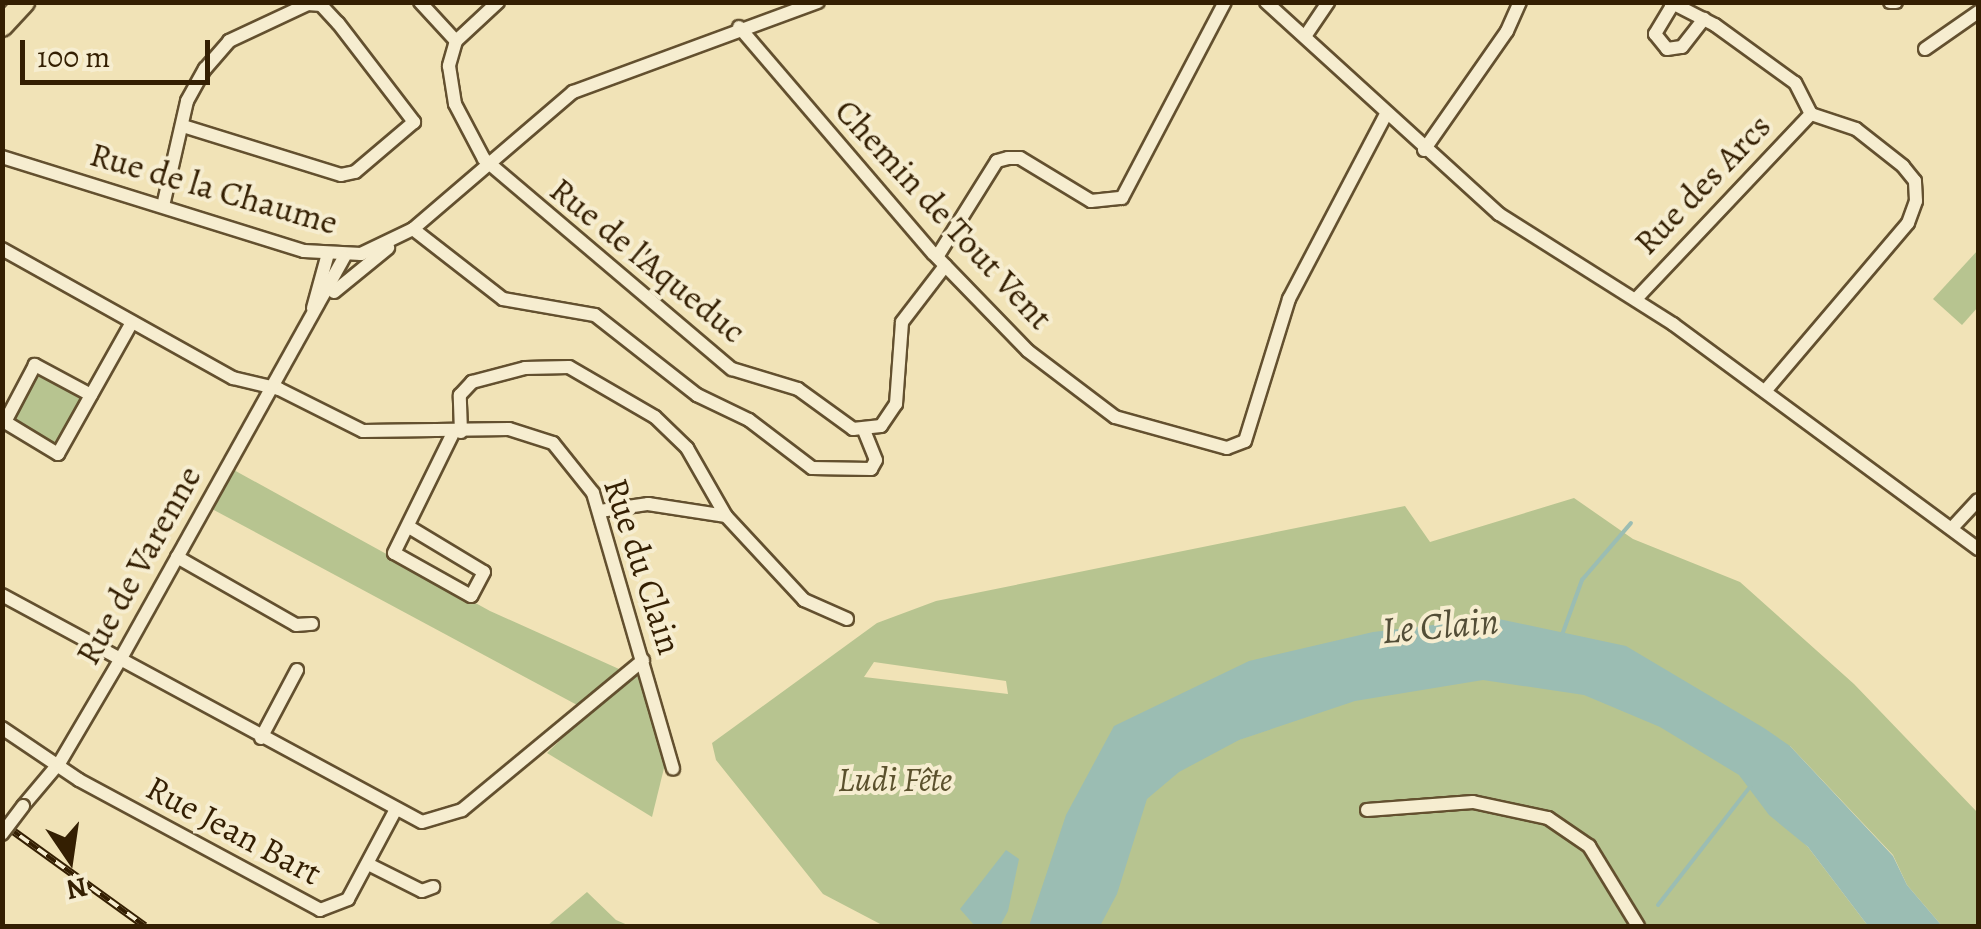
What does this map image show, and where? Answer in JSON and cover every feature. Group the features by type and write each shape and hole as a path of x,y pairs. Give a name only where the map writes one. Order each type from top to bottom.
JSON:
{"main road":[{"path":"2,26 24,2"}],"street":[{"path":"420,2 456,41"},
{"path":"490,167 451,90 456,41 498,2"},
{"name":"Rue de la Chaume","path":"2,157 327,257 344,257 408,233 490,167 573,92 740,26 818,2"},
{"path":"408,233 503,299 595,315 697,395 749,420 812,468 865,471 876,460 864,431 893,412 902,322 941,262 997,161 1020,158 1091,201 1122,198 1225,2"},
{"path":"1266,2 1306,35 1385,116 1499,214 1636,299 1766,390 1978,549"},
{"path":"1306,35 1328,2"},
{"path":"1424,150 1520,2"},
{"path":"1672,3 1655,34 1667,49 1682,47 1704,19"},
{"name":"Rue des Arcs","path":"1636,299 1811,114 1795,83 1691,7 1672,3"},
{"path":"163,206 192,91 229,41 308,4 322,5 414,122 355,172 332,175 186,127"},
{"path":"1925,49 1978,12"},
{"name":"Chemin de Tout Vent","path":"740,26 941,262 1028,351 1115,417 1227,448 1245,440 1288,299 1385,116"},
{"path":"1766,390 1908,223 1916,202 1915,181 1903,166 1856,129 1811,114"},
{"name":"Rue de l'Aqueduc","path":"490,167 732,369 798,389 864,431"},
{"name":"Rue de Varenne","path":"312,316 408,233"},
{"name":"Rue du Clain","path":"2,249 233,378 272,390 363,431 457,433 508,429 553,443 582,472 600,511 673,769"},
{"name":"Rue de Varenne","path":"312,316 327,257"},
{"name":"Rue de Varenne","path":"2,834 60,762 344,257"},
{"path":"91,395 35,366 5,422 58,454 132,322"},
{"path":"409,527 484,572 471,596 394,553 457,433 460,395 472,382 525,368 568,368 655,416 688,448 726,516 798,594 847,619"},
{"path":"1952,528 1978,500"},
{"path":"600,511 648,504 726,516"},
{"path":"178,557 296,624 312,624"},
{"path":"2,595 395,811 428,823 452,817 643,660"},
{"path":"261,738 297,670"},
{"name":"Rue Jean Bart","path":"2,728 60,762 79,780 320,910 344,904 395,811"},
{"path":"1367,810 1474,802 1548,818 1589,846 1638,926"},
{"name":"Rue Jean Bart","path":"368,864 422,891 433,887"}],"green space":[{"path":"1978,250 1978,307 1962,325 1933,299"},
{"path":"37,371 84,398 56,446 9,419"},
{"path":"232,469 490,611 619,669 579,706 212,509"},
{"name":"Ludi Fête","path":"1574,498 1633,539 1740,582 1854,684 1978,813 1978,926 1942,926 1907,885 1893,855 1790,746 1763,804 1808,847 1868,926 884,926 823,894 716,760 712,743 877,623 936,601 1405,506 1430,542","holes":["874,662 1006,681 1008,694 864,677"]},
{"path":"641,671 665,764 652,817 547,753 627,675"},
{"path":"587,892 616,920 630,926 547,926"}],"water":[{"name":"Le Clain","path":"1494,618 1626,646 1764,728 1790,746 1893,856 1907,885 1942,926 1868,926 1808,847 1769,815 1739,775 1660,727 1584,695 1483,680 1355,701 1239,740 1179,772 1147,799 1117,894 1100,926 1029,926 1066,815 1114,726 1249,661 1373,632"},
{"path":"1006,850 1019,859 1008,911 1000,926 975,926 960,909"}],"waterway":[{"path":"1562,635 1582,580 1631,523"},
{"path":"1658,905 1750,787"}],"railway":[{"path":"2,823 145,926"}]}
